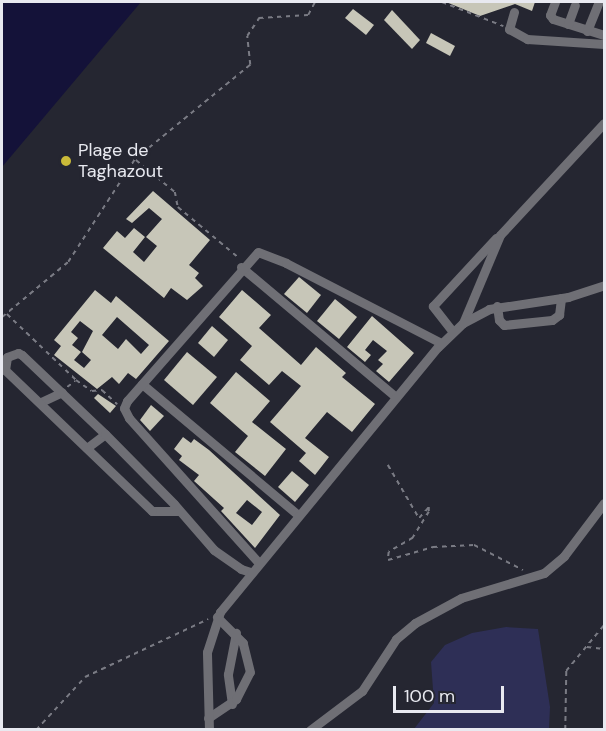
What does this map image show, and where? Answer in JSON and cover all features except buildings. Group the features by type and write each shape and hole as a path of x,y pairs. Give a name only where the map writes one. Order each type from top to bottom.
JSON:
{"street":[{"path":"555,2 550,15 568,24 604,35"},
{"path":"587,31 599,2"},
{"path":"568,24 576,5"},
{"path":"514,12 509,29 536,42 604,44"},
{"path":"453,332 433,306 604,123"},
{"path":"464,323 500,236"},
{"path":"258,562 129,418 124,406 142,384 256,252 262,252 441,344"},
{"path":"243,265 396,397"},
{"path":"208,729 207,652 218,614 258,562 441,344 464,323 497,306 561,298 604,285"},
{"path":"497,306 499,320 504,325 552,320 559,315 561,298"},
{"path":"179,511 152,511 88,447 5,370 7,357 18,352 22,355 105,434 179,511 214,550 241,569 250,572"},
{"path":"142,384 298,515"},
{"path":"41,402 62,392"},
{"path":"88,447 105,434"},
{"path":"310,729 362,691 396,639 415,623 460,598 534,577 564,556 604,503"},
{"path":"208,718 232,704 244,689 250,672 249,655 236,633 218,614"},
{"path":"232,704 228,674 236,633"}],"path":[{"path":"2,317 68,262 135,159 250,65 248,36 259,18 308,15 315,2"},
{"path":"442,2 509,29"},
{"path":"135,159 175,192 178,207 243,265"},
{"path":"6,313 76,380 92,391 102,390 124,406"},
{"path":"62,392 76,380"},
{"path":"388,465 419,518 429,507 429,512 413,538 389,552 388,560 434,548 474,545 534,577"},
{"path":"36,729 85,677 180,635 218,614"},
{"path":"565,729 566,671 604,625"},
{"path":"586,647 604,649"}],"shaded area":[{"path":"2,2 141,2 2,167"},
{"path":"506,627 538,629 550,707 549,729 414,729 434,703 431,662 445,645 472,633"}],"place":[{"name":"Plage de Taghazout","path":"66,161"}]}
